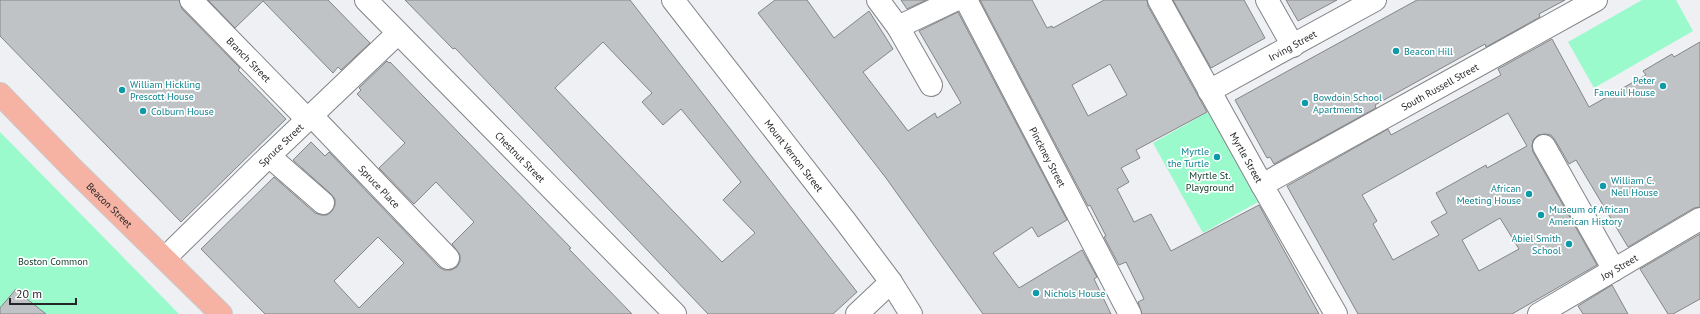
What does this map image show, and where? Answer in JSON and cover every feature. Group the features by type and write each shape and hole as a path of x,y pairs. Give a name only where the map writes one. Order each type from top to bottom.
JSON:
{"main road":[{"name":"Beacon Street","path":"0,94 73,169 166,258 221,314"}],"street":[{"name":"Branch Street","path":"191,0 309,117"},
{"name":"Chestnut Street","path":"366,0 675,314"},
{"name":"Mount Vernon Street","path":"673,0 846,222 891,282 911,314"},
{"path":"878,0 898,28 931,86"},
{"path":"898,28 954,0"},
{"name":"Pinckney Street","path":"966,0 1130,314"},
{"name":"Myrtle Street","path":"1159,0 1336,314"},
{"path":"1266,0 1293,46"},
{"name":"Irving Street","path":"1210,91 1375,0"},
{"name":"South Russell Street","path":"1262,185 1596,0"},
{"name":"Spruce Street","path":"166,258 309,117 398,33"},
{"name":"Spruce Place","path":"309,117 448,258"},
{"path":"1544,146 1614,270"},
{"path":"269,156 323,203"},
{"name":"Joy Street","path":"1539,314 1700,219"},
{"path":"857,314 891,282"}],"green space":[{"path":"1642,0 1676,0 1693,31 1594,88 1568,42"},
{"name":"Myrtle St. Playground","path":"1208,112 1258,202 1203,233 1153,143"},
{"name":"Boston Common","path":"0,132 179,314 0,314"}],"building":[{"path":"0,0 179,0 182,9 240,68 238,70 286,119 181,222 0,36"},
{"path":"208,0 328,0 370,43 341,70 338,67 333,73 263,1 235,28"},
{"path":"405,0 630,0 857,292 833,314 708,314 455,48 453,49","holes":["603,42 652,93 642,102 663,125 681,109 741,182 723,200 755,233 722,262 555,88"]},
{"path":"775,0 807,0 834,38 869,11 893,49 863,72 908,131 935,113 937,118 961,103 919,31 958,12 1067,220 1038,237 1032,227 993,253 1019,288 1082,250 1097,277 1094,279 1111,314 983,314 886,178 758,13"},
{"path":"901,0 926,0 907,9"},
{"path":"980,0 1032,0 1047,28 1052,26 1053,28 1104,0 1147,0 1148,6 1207,112 1136,150 1140,158 1121,168 1129,182 1117,189 1134,222 1151,214 1171,251 1259,205 1319,314 1142,314 1138,302 1144,299 1126,262 1119,265 1104,237 1106,236 1090,205 1088,206","holes":["1110,64 1127,95 1088,116 1072,85"]},
{"path":"1173,0 1244,0 1265,38 1211,68"},
{"path":"1286,0 1337,0 1298,21"},
{"path":"1417,0 1565,0 1539,14 1540,17 1486,47 1485,44 1375,105 1376,108 1274,164 1270,157 1267,158 1235,100"},
{"path":"1552,39 1589,107 1646,75 1643,71 1672,54 1674,57 1700,42 1700,207 1694,208 1628,247 1576,160 1569,164 1551,135 1538,135 1533,140 1533,152 1597,265 1512,314 1358,314 1287,186 1388,129 1391,135 1501,75 1498,69","holes":["1508,113 1527,146 1487,168 1486,165 1436,193 1447,213 1431,222 1439,235 1393,260 1373,224 1377,221 1362,195","1500,218 1519,249 1479,271 1462,240"]},
{"path":"387,61 389,63 390,62 571,248 569,249 632,314 265,314 201,249 274,177 315,213 327,215 332,211 335,205 335,199 293,160 311,142 325,156 329,152 439,267 444,270 451,270 457,267 460,261 460,255 452,244 474,222 436,182 414,204 379,168 405,143 357,94 361,90 359,88","holes":["378,237 404,263 359,308 334,281"]},
{"path":"1700,234 1700,299 1673,314 1668,314 1640,269"},
{"path":"1612,285 1628,314 1583,314 1578,306"},
{"path":"16,289 46,314 0,314 0,308"}],"place":[{"name":"Beacon Hill","path":"1396,51"},
{"name":"Peter Faneuil House","path":"1663,86"},
{"name":"William Hickling Prescott House","path":"122,90"},
{"name":"Bowdoin School Apartments","path":"1305,103"},
{"name":"Colburn House","path":"143,111"},
{"name":"Myrtle the Turtle","path":"1217,157"},
{"name":"William C. Nell House","path":"1603,186"},
{"name":"African Meeting House","path":"1529,194"},
{"name":"Museum of African American History","path":"1541,215"},
{"name":"Abiel Smith School","path":"1569,244"},
{"name":"Nichols House","path":"1036,293"}]}
